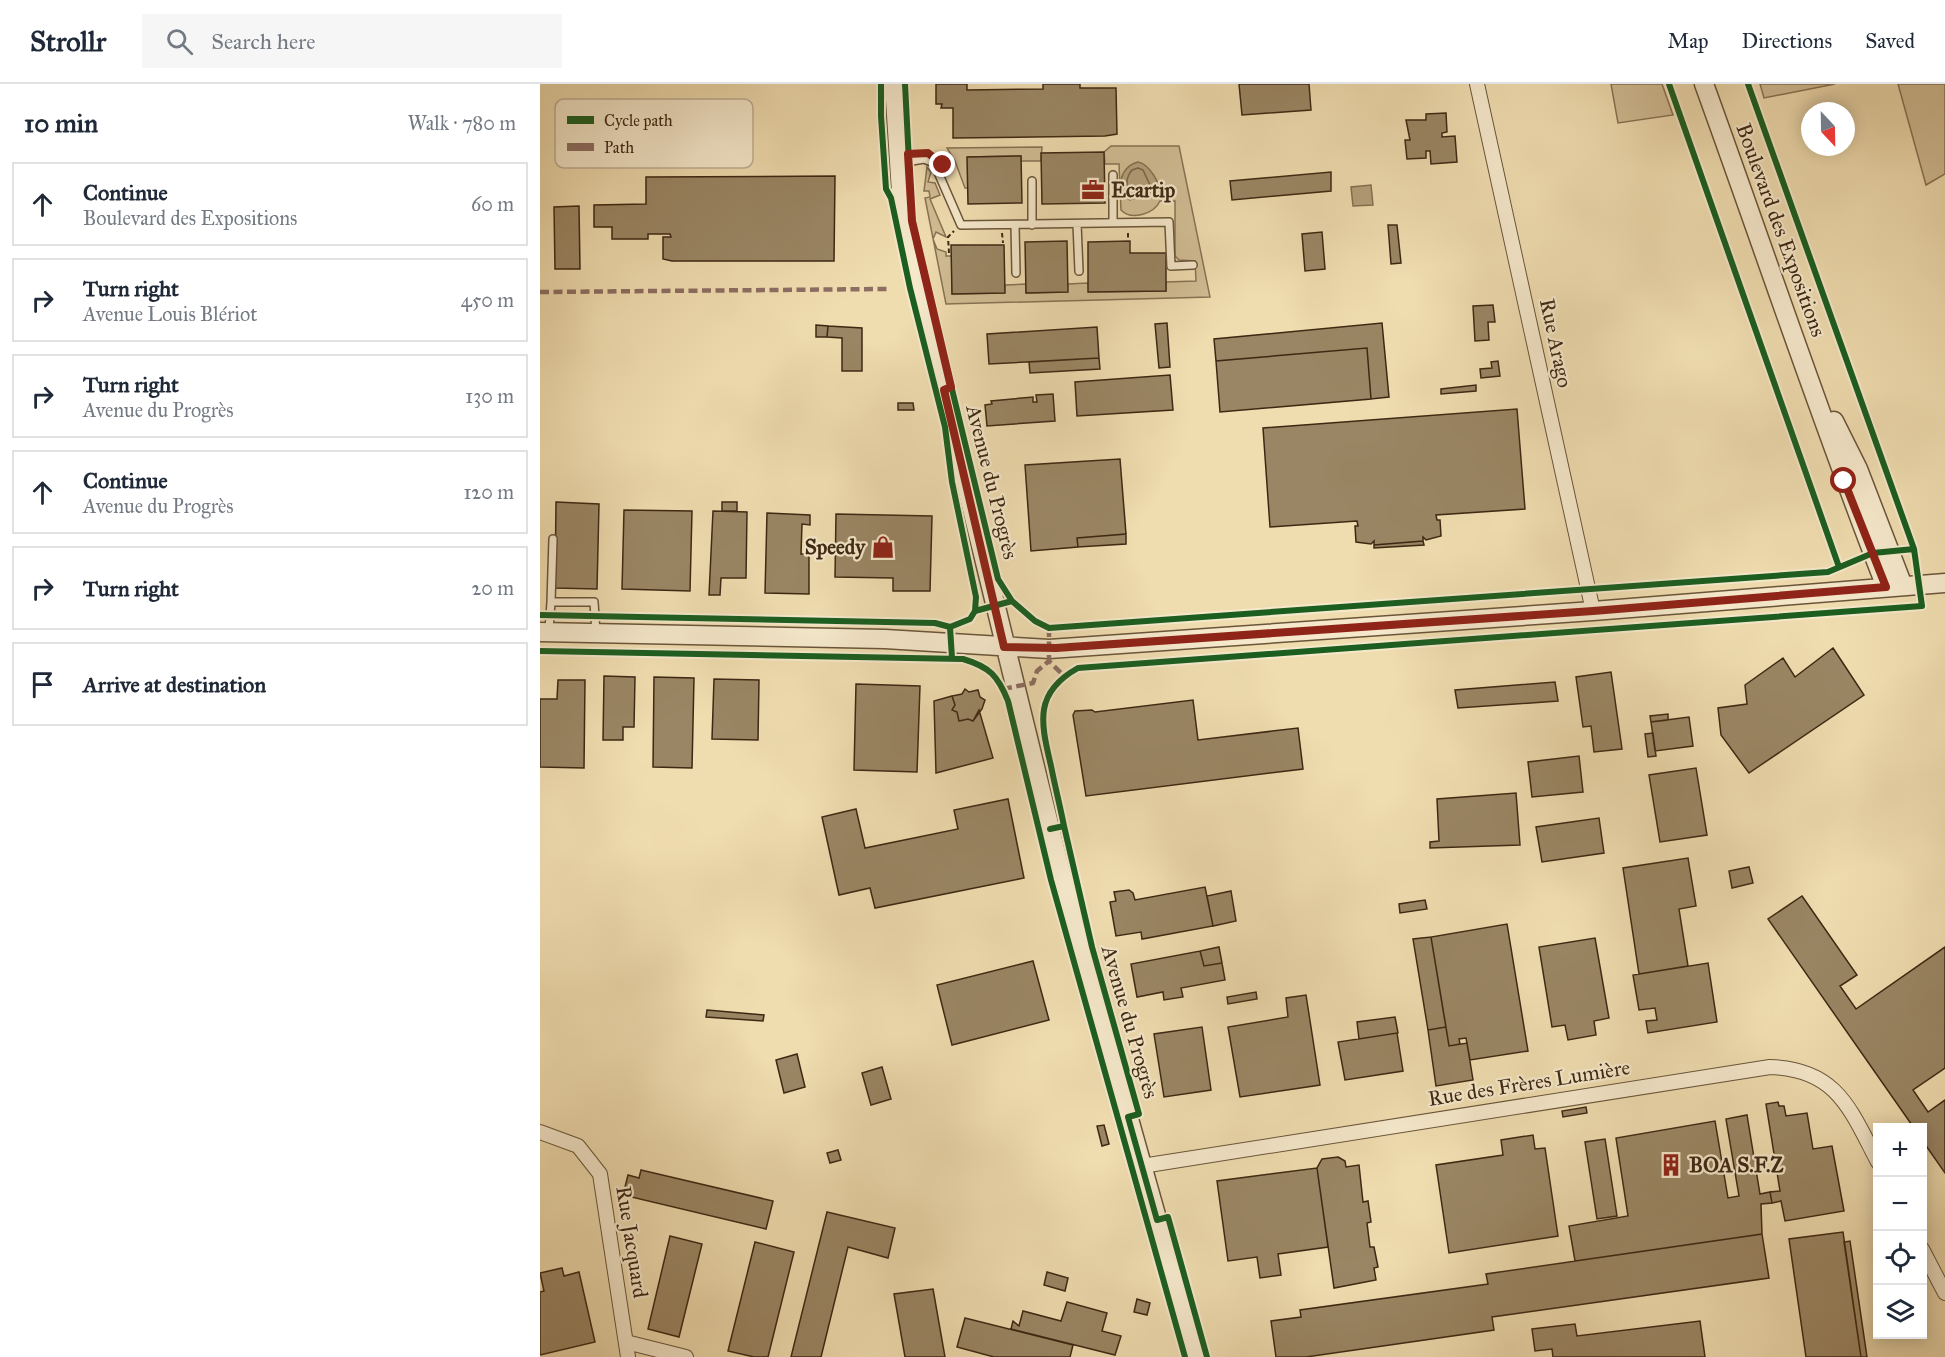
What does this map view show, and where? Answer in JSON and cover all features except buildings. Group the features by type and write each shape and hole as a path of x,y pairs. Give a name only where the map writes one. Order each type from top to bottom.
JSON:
{"street":[{"name":"Avenue du Progrès","path":"894,84 897,163 908,246 1068,906 1196,1357"},
{"name":"Rue Arago","path":"1477,84 1593,611"},
{"name":"Boulevard des Expositions","path":"1704,84 1803,357 1844,481 1895,586"},
{"path":"544,632 896,639 1004,647 1056,648 1593,611 1945,583"},
{"name":"Rue des Frères Lumière","path":"1142,1166 1770,1067 1795,1067 1819,1078 1833,1088 1851,1111 1873,1153"},
{"name":"Rue Jacquard","path":"540,1132 578,1146 600,1174 628,1357"},
{"path":"1927,1258 1945,1293"},
{"path":"626,1342 686,1357"}],"lane":[{"path":"897,163 924,159 934,163 961,225 1169,222 1171,266 1193,265"},
{"path":"1113,175 1113,223"},
{"path":"1032,181 1032,225"},
{"path":"1077,224 1079,271"},
{"path":"1015,225 1016,273"},
{"path":"544,632 551,602 553,539"},
{"path":"551,602 594,602 596,633"}],"path":[{"path":"1128,223 1128,239"},
{"path":"949,253 948,237 961,225"}],"shaded area":[{"path":"1611,84 1662,84 1673,115 1618,123"},
{"path":"1760,84 1835,84 1764,98"},
{"path":"1898,84 1945,84 1945,174 1926,185"},
{"path":"1111,146 1179,146 1210,297 946,304 933,240 937,249 946,252 946,256 952,256 952,294 1004,293 1005,285 1026,284 1026,293 1067,292 1068,284 1088,283 1089,292 1166,291 1166,282 1196,281 1195,261 1179,260 1175,256 1175,201 1160,201 1153,209 1142,214 1125,213 1121,210 1119,164 1105,164 1104,152"},
{"path":"1042,147 1041,161 1021,161 1021,156 968,157 968,188 965,188 955,161 947,148"},
{"path":"927,167 931,172 928,182 935,183 940,195 930,199 946,237 936,232 933,239 925,198 930,197 929,191 924,191"}],"water":[{"path":"1138,162 1146,166 1154,175 1159,186 1159,196 1150,192 1130,200 1125,196 1121,185 1123,173 1132,164"},
{"path":"1371,185 1373,205 1353,206 1351,187"}],"marked path":[{"path":"540,292 887,289"},
{"path":"1049,628 1049,661 1064,676"},
{"path":"1003,689 1033,683 1037,671 1049,661"}],"cycle path":[{"path":"881,84 886,189 891,198 910,288 945,427 952,482 976,597 975,611"},
{"path":"905,84 912,221 998,579 1012,601"},
{"path":"1669,84 1839,567"},
{"path":"1064,826 1045,736 1044,710 1053,688 1078,668 1922,606 1914,549 1748,84"},
{"path":"950,627 970,619 975,611 1012,601 1035,621 1049,628 1828,572 1873,553 1914,549"},
{"path":"540,615 935,623 950,627 952,658"},
{"path":"540,651 963,659 980,665 992,674 1001,685 1008,701 1051,880 1185,1357"},
{"path":"1050,829 1064,826 1092,947 1139,1114 1128,1117 1157,1220 1168,1217 1207,1357"}],"place":[{"name":"Ecartip","path":"1093,190"},
{"name":"Speedy","path":"883,547"},
{"name":"BOA S.F.Z","path":"1671,1165"}],"route":[{"path":"943,165 933,154 908,154 912,221 951,387 944,390 1004,647 1049,649 1593,611 1886,587 1844,481"}]}
